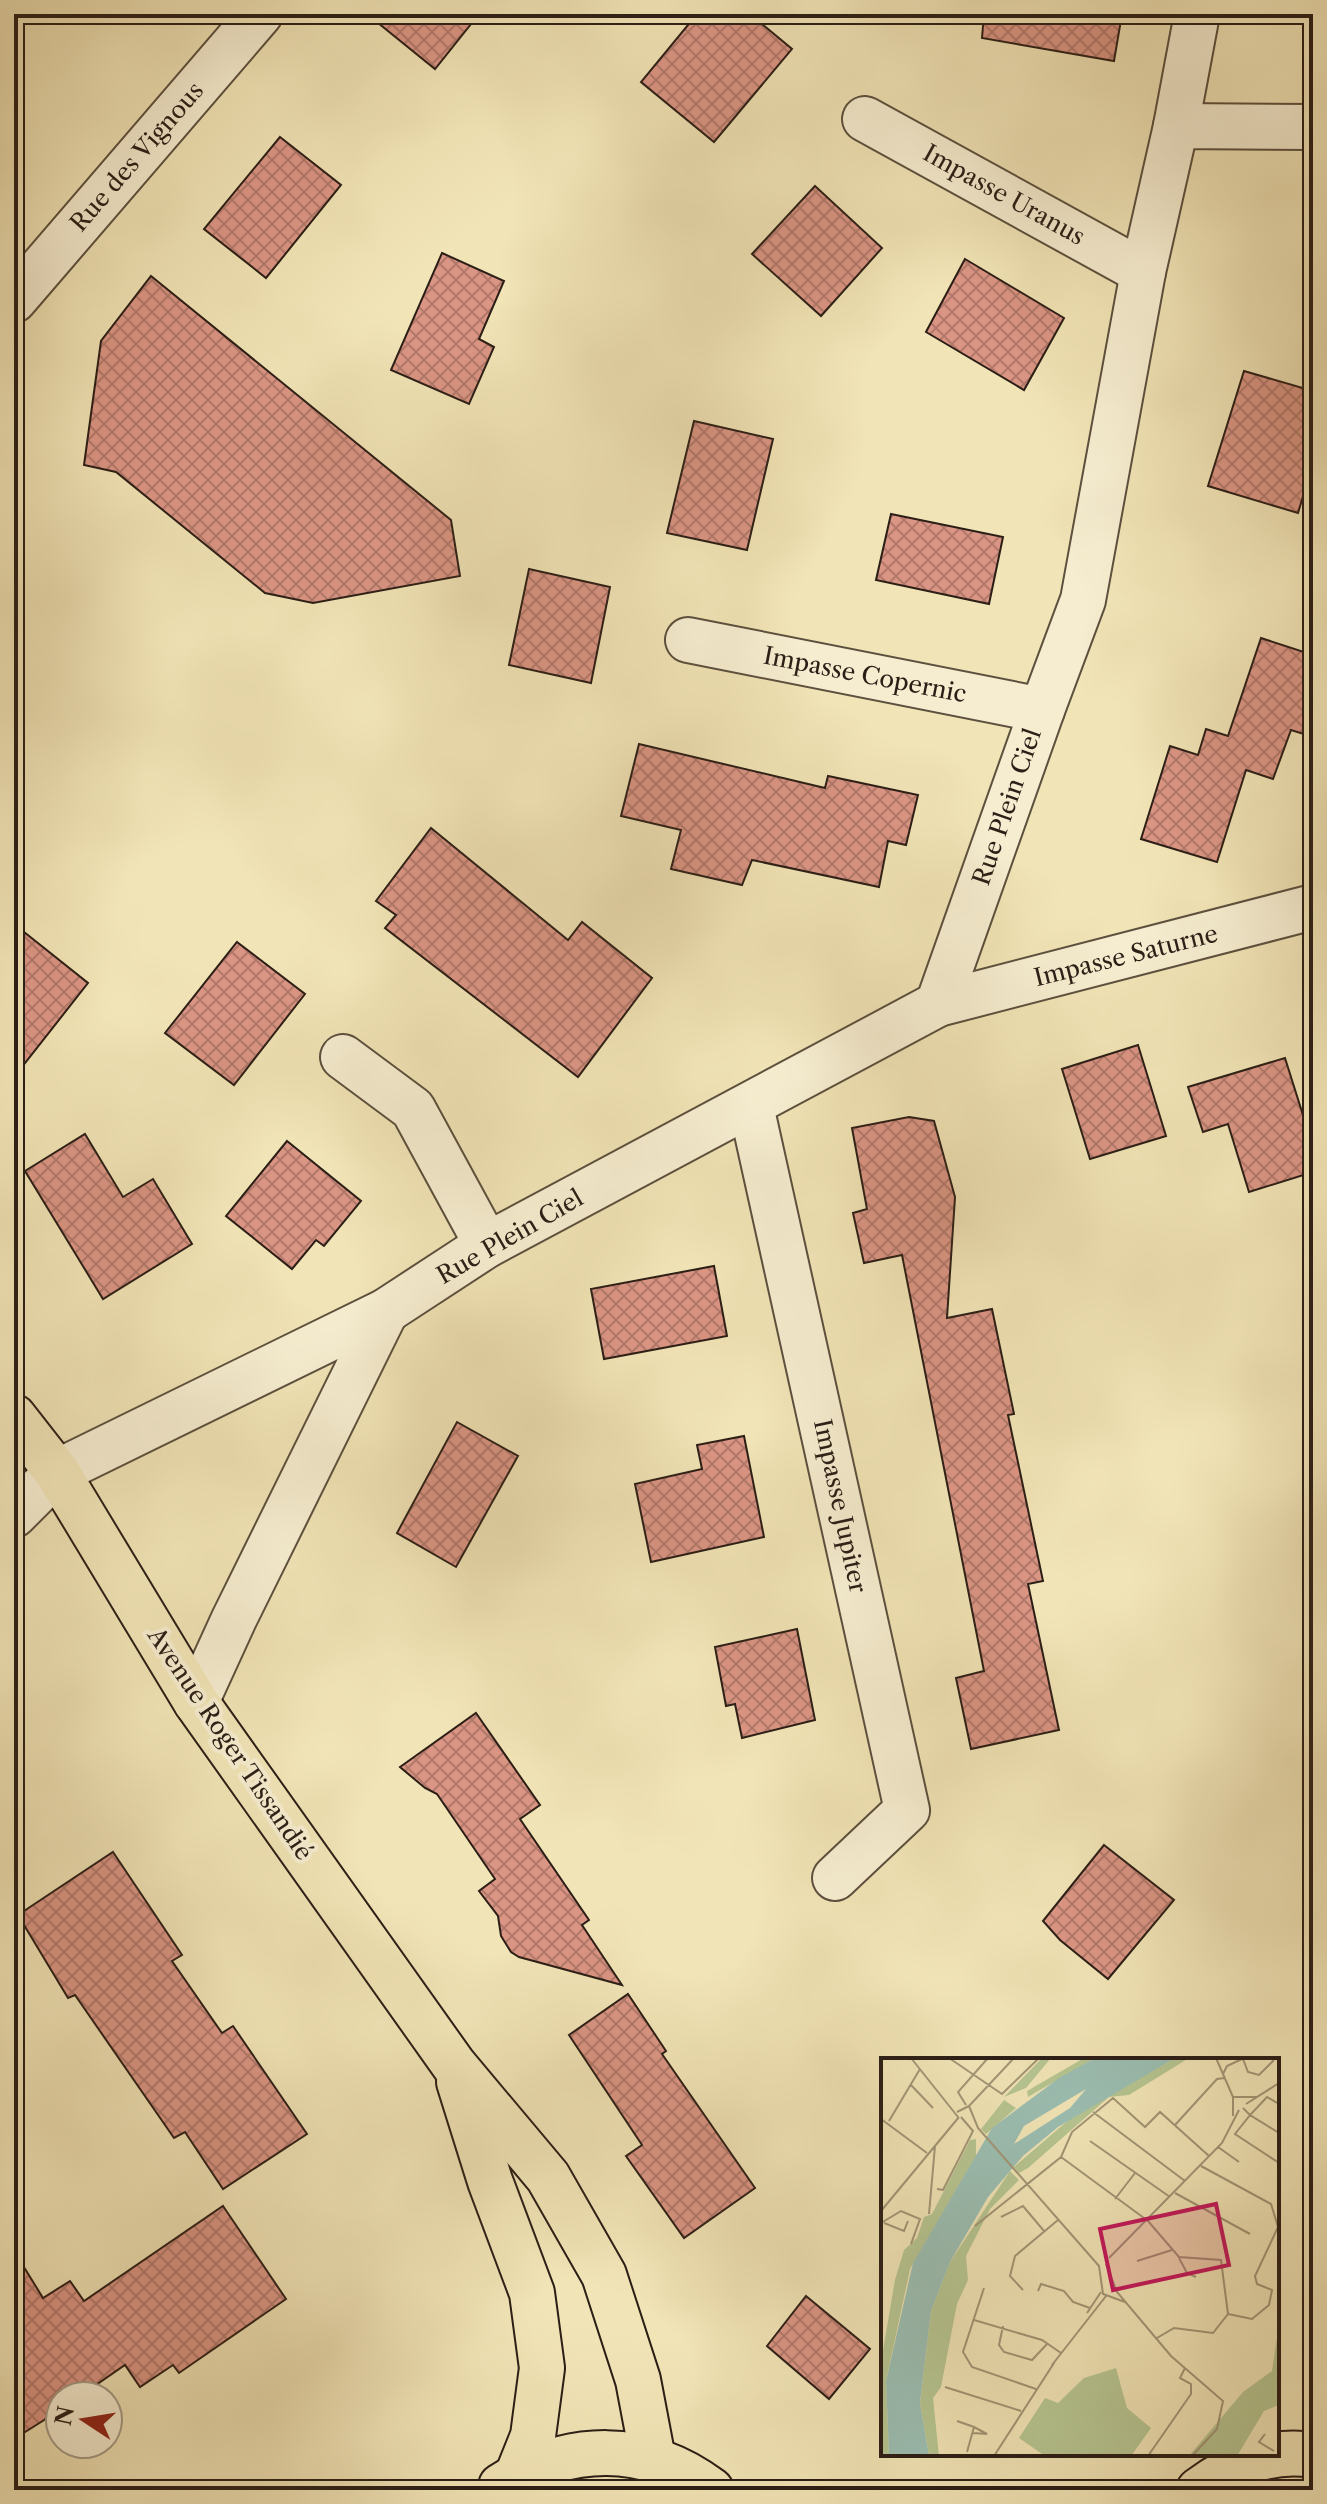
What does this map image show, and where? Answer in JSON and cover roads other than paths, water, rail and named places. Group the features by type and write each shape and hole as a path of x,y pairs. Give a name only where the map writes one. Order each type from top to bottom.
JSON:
{"main road":[{"name":"Avenue Roger Tissandié","path":"14,1417 57,1472 196,1702 454,2065 548,2177 604,2275 638,2380 653,2459"},
{"name":"Avenue Roger Tissandié","path":"454,2065 490,2181 532,2293 542,2368 533,2436 506,2483"},
{"path":"506,2483 529,2469 570,2455 612,2452 653,2459 692,2476 711,2490"},
{"path":"1279,2456 1309,2453"},
{"path":"1199,2490 1225,2471 1261,2457 1273,2456"}],"street":[{"name":"Rue des Vignous","path":"14,300 260,14"},
{"name":"Rue Plein Ciel","path":"14,1515 57,1472 386,1311 487,1245 938,1004 1083,600 1143,272 1197,14"},
{"name":"Impasse Uranus","path":"865,119 1143,272"},
{"path":"1176,126 1313,127"},
{"name":"Impasse Copernic","path":"688,640 1042,710"},
{"name":"Impasse Saturne","path":"938,1004 1313,907"},
{"path":"343,1057 413,1109 487,1245"},
{"name":"Impasse Jupiter","path":"751,1106 907,1810 835,1878"},
{"path":"196,1702 240,1605 386,1311"}]}
